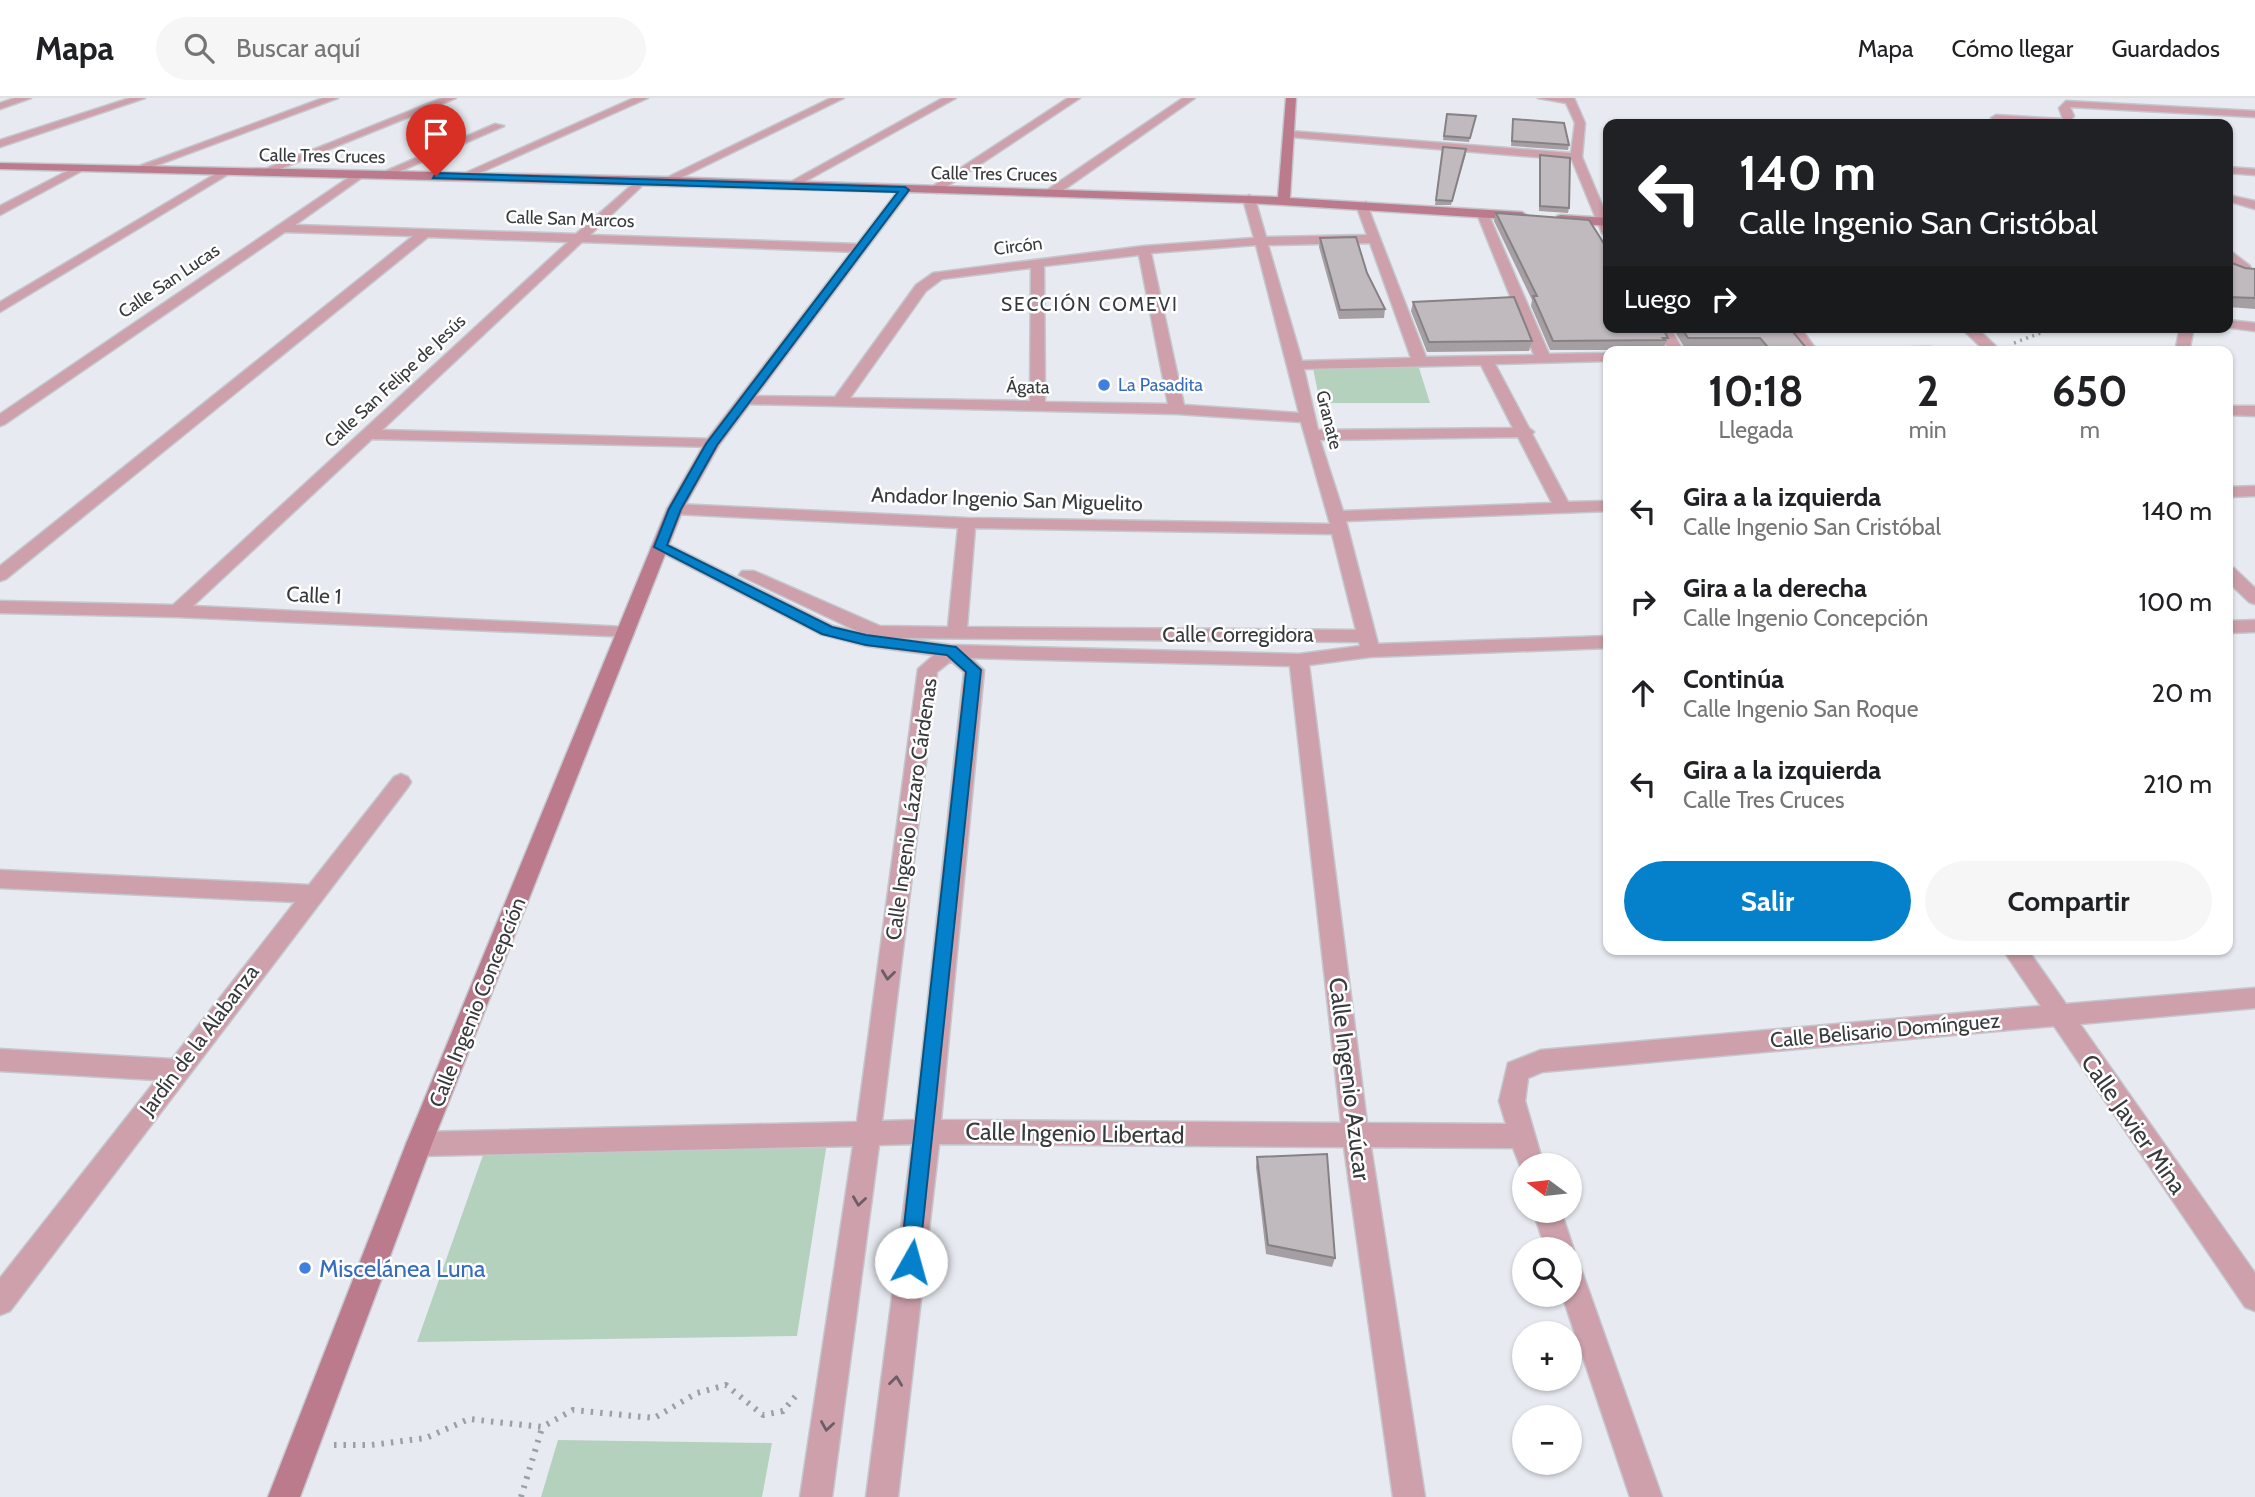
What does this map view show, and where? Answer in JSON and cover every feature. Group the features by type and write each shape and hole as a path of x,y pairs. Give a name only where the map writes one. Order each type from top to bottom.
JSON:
{"street":[{"path":"0,106 26,98"},
{"path":"0,144 140,98"},
{"path":"140,168 333,98"},
{"path":"261,173 451,98"},
{"path":"462,177 643,98"},
{"path":"666,181 839,98"},
{"path":"791,185 951,98"},
{"path":"933,190 1074,98"},
{"path":"1051,193 1190,98"},
{"path":"1284,201 1290,98"},
{"path":"1543,98 1569,99 1580,123 1576,157 1603,219"},
{"path":"2068,119 2069,116 2064,108 2067,104 2255,114"},
{"path":"1996,118 2012,119"},
{"path":"385,174 499,126"},
{"path":"1290,134 1576,157"},
{"name":"Calle Tres Cruces","path":"0,166 666,181 1249,199 1535,217"},
{"path":"0,211 83,167"},
{"path":"2233,170 2255,172"},
{"path":"0,308 226,172"},
{"name":"Calle San Lucas","path":"0,421 361,174"},
{"name":"Calle San Felipe de Jesús","path":"177,611 640,181"},
{"name":"Calle Ingenio Concepción","path":"284,1497 419,1144 675,509 712,444 858,248 905,190"},
{"name":"Granate","path":"1249,199 1263,241 1296,365 1311,435 1368,643"},
{"path":"2233,199 2255,205"},
{"path":"1362,205 1421,364"},
{"path":"1483,214 1543,358"},
{"path":"1549,218 1603,226"},
{"name":"Calle San Marcos","path":"281,228 858,248"},
{"path":"0,575 426,232"},
{"name":"Circón","path":"840,401 927,282 945,275 1144,250 1263,241 1376,239"},
{"path":"1144,250 1177,409"},
{"path":"2233,257 2250,269"},
{"path":"1037,406 1038,264"},
{"path":"2233,325 2255,327"},
{"path":"1974,333 1988,346"},
{"path":"1296,365 1421,364 1485,359 1603,357"},
{"path":"1485,359 1526,432 1562,507"},
{"name":"Ágata","path":"747,400 1177,409 1308,418"},
{"path":"2233,411 2255,411"},
{"path":"1311,435 1526,432"},
{"path":"366,434 712,444"},
{"path":"2233,492 2255,491"},
{"name":"Andador Ingenio San Miguelito","path":"675,509 968,523 1337,522 1603,506"},
{"path":"954,642 968,523"},
{"path":"660,547 827,630 866,640 1368,643"},
{"path":"748,575 871,631 954,642"},
{"path":"2233,577 2255,598"},
{"name":"Calle 1","path":"0,607 177,611 625,633"},
{"path":"2233,627 2255,626"},
{"name":"Calle Corregidora","path":"954,642 1299,660 1368,643 1603,642"},
{"name":"Calle Ingenio Lázaro Cárdenas","path":"816,1497 868,1133 928,669 954,642 974,670 927,1132 882,1497"},
{"name":"Calle Ingenio Azúcar","path":"1299,660 1356,1136 1409,1497"},
{"name":"Jardín de la Alabanza","path":"0,1301 311,894 401,782"},
{"path":"0,879 311,894"},
{"name":"Calle Javier Mina","path":"2018,955 2255,1297"},
{"name":"Calle Belisario Domínguez","path":"1521,1136 1512,1101 1517,1071 1541,1061 2255,998"},
{"path":"0,1060 177,1070"},
{"name":"Calle Ingenio Libertad","path":"419,1144 927,1132 1521,1136"},
{"path":"1521,1136 1527,1153"},
{"path":"1580,1307 1646,1497"}],"path":[{"path":"2007,346 2040,333"},
{"path":"305,1444 371,1445 426,1438 469,1419 542,1427 573,1410 654,1418 697,1394 726,1385 763,1415 783,1411 809,1381 834,1380"},
{"path":"521,1497 542,1427"}],"green space":[{"path":"1313,368 1419,368 1430,403 1320,403"},
{"path":"828,1136 797,1336 417,1342 488,1141"},
{"path":"558,1440 772,1443 762,1497 541,1497"}],"building":[{"path":"1447,114 1476,116 1470,138 1444,136"},
{"path":"1513,119 1564,123 1569,145 1512,141"},
{"path":"1443,147 1466,149 1452,201 1436,200"},
{"path":"1540,155 1570,158 1569,208 1540,206"},
{"path":"1496,213 1589,220 1603,242 1603,333 1665,333 1668,338 1553,341 1533,296 1537,296"},
{"path":"1356,237 1367,273 1385,309 1340,310 1320,238"},
{"path":"2233,263 2255,269 2255,298 2233,297"},
{"path":"1514,297 1532,341 1429,342 1413,302"},
{"path":"1685,333 1794,333 1805,346 1767,346 1760,338 1688,338"},
{"path":"1327,1154 1335,1258 1268,1245 1257,1157"}],"place":[{"name":"La Pasadita","path":"1104,385"},
{"name":"Miscelánea Luna","path":"305,1268"}],"district":[{"name":"SECCIÓN COMEVI","path":"1090,304"}],"route":[{"path":"436,176 905,190 858,248 712,444 675,509 660,547 812,624 842,636 951,651 974,670 927,1132 911,1262"}]}
